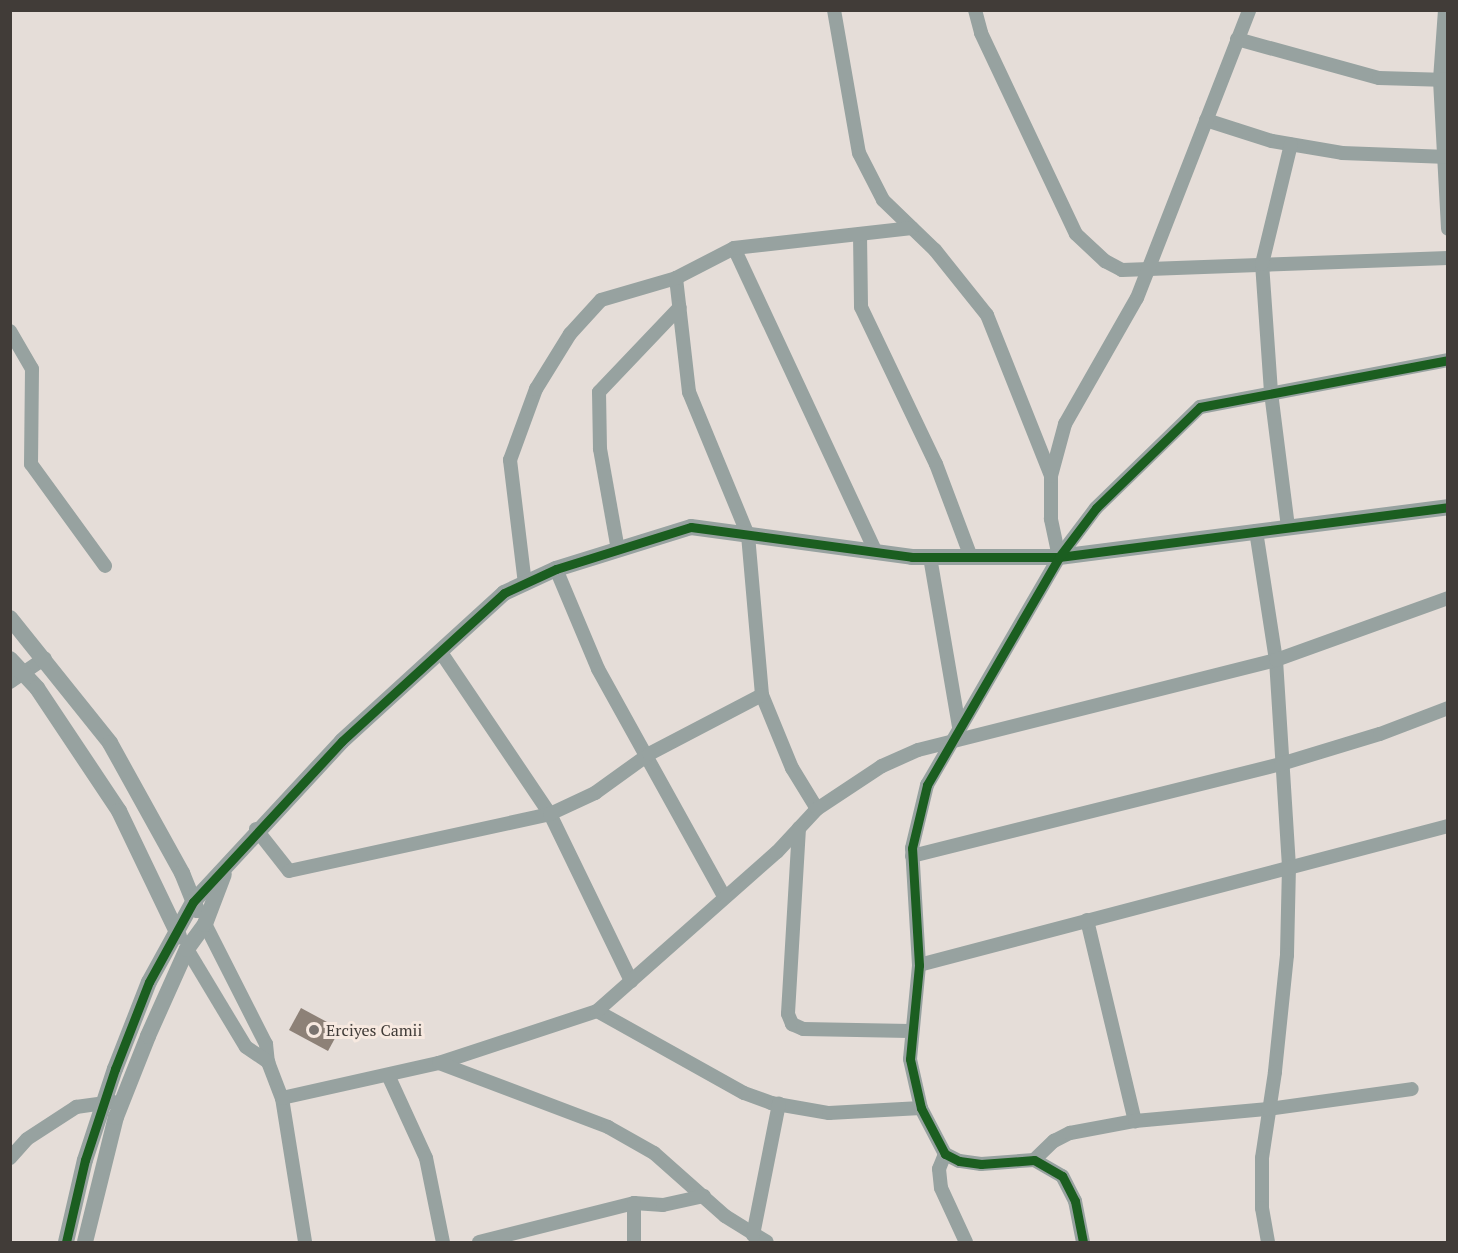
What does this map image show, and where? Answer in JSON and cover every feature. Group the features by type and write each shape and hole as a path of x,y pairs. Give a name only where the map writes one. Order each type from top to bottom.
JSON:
{"street":[{"path":"834,10 859,153 883,200 935,250 987,315 1051,476"},
{"path":"975,10 981,33 1076,234 1105,261 1122,270 1448,258"},
{"path":"1059,557 1051,519 1051,476 1065,423 1137,298 1248,10"},
{"path":"1444,10 1448,230"},
{"path":"1238,39 1379,78 1444,80"},
{"path":"1206,120 1291,144 1342,153 1446,157"},
{"path":"1288,527 1272,392 1262,264 1291,144"},
{"path":"525,584 510,460 536,388 570,334 602,300 676,278 734,248 912,228"},
{"path":"860,234 861,306 936,464 971,557"},
{"path":"734,248 876,552"},
{"path":"676,278 689,392 748,535 762,695 792,768 817,808"},
{"path":"618,550 600,448 599,392 680,307"},
{"path":"10,331 32,369 31,464 105,566"},
{"path":"1083,1242 1075,1201 1062,1176 1034,1160 981,1164 959,1161 945,1154 921,1108 910,1059 910,1031 919,965 912,856 927,785 948,744 1059,557 1096,508 1200,407 1448,360"},
{"path":"66,1242 85,1160 149,982 193,902 226,868 256,829 342,741 504,593 556,569 691,527 930,557 1059,557 1448,507"},
{"path":"1256,531 1276,660 1289,866 1287,956 1262,1158 1262,1208 1268,1242"},
{"path":"930,557 959,727"},
{"path":"556,569 598,669 649,754 724,896"},
{"path":"282,1098 439,1063 597,1011 799,828 817,808 882,766 918,750 1276,660 1448,598"},
{"path":"10,618 45,658 110,743 182,873 193,902 266,1044 268,1062 282,1098 305,1242"},
{"path":"440,651 550,814 631,981"},
{"path":"17,679 45,658"},
{"path":"10,660 17,679 37,688 119,811 176,930 246,1047 268,1062"},
{"path":"256,829 289,871 550,814 595,793 649,754 762,695"},
{"path":"912,856 1281,764 1380,734 1448,708"},
{"path":"919,965 1448,826"},
{"path":"799,828 788,1014 792,1024 803,1029 910,1031"},
{"path":"85,1242 122,1102 187,949 205,924 226,868"},
{"path":"1087,920 1135,1121"},
{"path":"597,1011 744,1093 779,1104 829,1113 921,1108"},
{"path":"439,1063 608,1127 654,1153 753,1235 767,1242"},
{"path":"388,1075 426,1158 443,1242"},
{"path":"1034,1160 1053,1141 1070,1133 1135,1121 1268,1109 1412,1089"},
{"path":"10,1158 27,1138 76,1107 122,1102"},
{"path":"753,1235 779,1104"},
{"path":"945,1154 939,1169 941,1188 966,1242"},
{"path":"479,1242 634,1203 663,1205 704,1196"},
{"path":"634,1203 634,1242"}],"building":[{"name":"Erciyes Camii","path":"301,1008 340,1029 328,1051 289,1030"}],"cycle path":[{"path":"1083,1242 1075,1201 1062,1176 1034,1160 981,1164 959,1161 945,1154 921,1108 910,1059 919,965 912,848 927,785 1059,557 1096,508 1200,407 1448,360"},
{"path":"66,1242 85,1160 115,1069 149,982 193,902 342,741 504,593 556,569 691,527 912,557 1059,557 1448,507"}],"place":[{"name":"Erciyes Camii","path":"314,1030"}]}
